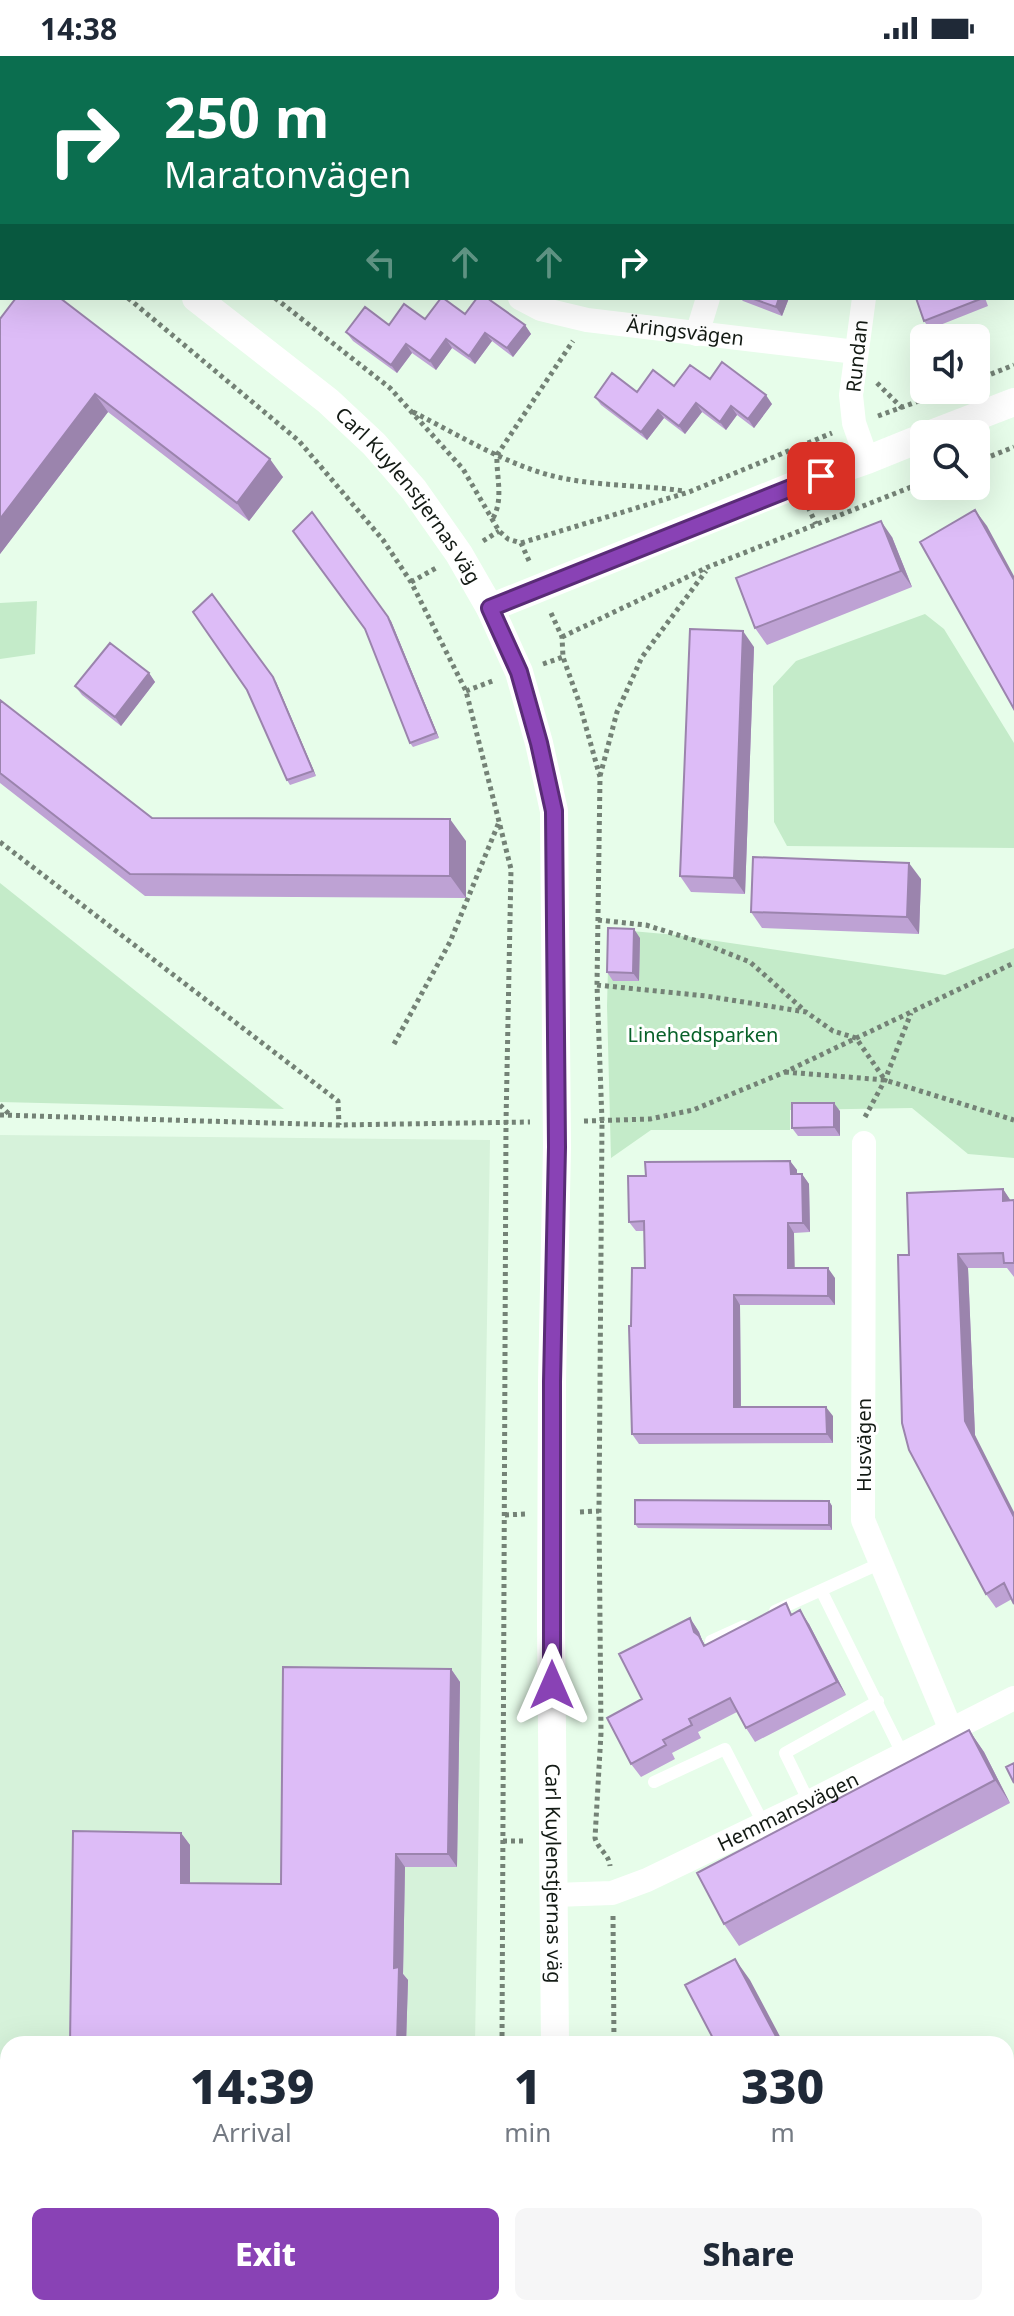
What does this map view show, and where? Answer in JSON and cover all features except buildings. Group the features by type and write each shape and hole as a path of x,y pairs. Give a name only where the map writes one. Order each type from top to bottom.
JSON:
{"street":[{"name":"Carl Kuylenstjernas väg","path":"199,300 328,401 374,444 414,490 459,554 490,608 519,672 554,811 557,1122 552,1382 555,2036"},
{"name":"Äringsvägen","path":"524,300 541,309 587,320 856,352"},
{"path":"697,334 707,300"},
{"name":"Rundan","path":"864,300 851,395 854,423 867,460"},
{"path":"967,420 1014,402"},
{"path":"490,608 798,484 910,443"},
{"name":"Husvägen","path":"864,1143 863,1520 951,1730"},
{"name":"Hemmansvägen","path":"554,1895 612,1893 647,1880 1014,1698"}],"lane":[{"path":"766,1616 881,1563"},
{"path":"821,1590 902,1753"},
{"path":"711,1641 752,1622"},
{"path":"809,1802 785,1753 878,1701"},
{"path":"654,1782 725,1749 763,1823"}],"path":[{"path":"130,300 299,441 383,540 411,582 466,691 511,869 506,1122 502,2036"},
{"path":"493,518 499,508 497,455 587,320"},
{"path":"990,374 1014,365"},
{"path":"521,543 689,492 854,423 910,404"},
{"path":"410,410 497,455 543,473 600,485 689,492"},
{"path":"990,456 1014,447"},
{"path":"562,637 708,567 910,488"},
{"path":"600,777 617,712 642,657 708,567"},
{"path":"394,1044 450,942 499,821"},
{"path":"0,842 338,1101 339,1125"},
{"path":"598,920 646,925 750,962 806,1012 833,1031 856,1038 885,1080"},
{"path":"602,1121 650,1119 693,1110 785,1072 1014,963"},
{"path":"597,985 706,996 806,1012"},
{"path":"864,1143 864,1120 885,1080 911,1012"},
{"path":"785,1072 885,1080 1014,1120"},
{"path":"0,1105 10,1115"},
{"path":"0,1115 339,1125 506,1122"}],"shaded area":[{"path":"0,1135 490,1140 475,2036 0,2036"}],"green space":[{"path":"37,601 35,654 0,659 0,603"},
{"path":"925,614 944,629 1014,743 1014,848 787,846 774,822 773,686 796,661"},
{"path":"0,883 284,1109 0,1102"},
{"name":"Linehedsparken","path":"609,929 676,935 945,975 1014,948 1014,1158 968,1154 912,1108 790,1110 790,1130 651,1130 611,1158 607,1006"}],"route":[{"path":"552,1685 552,1382 557,1209 554,811 519,672 490,608 821,476"}]}
